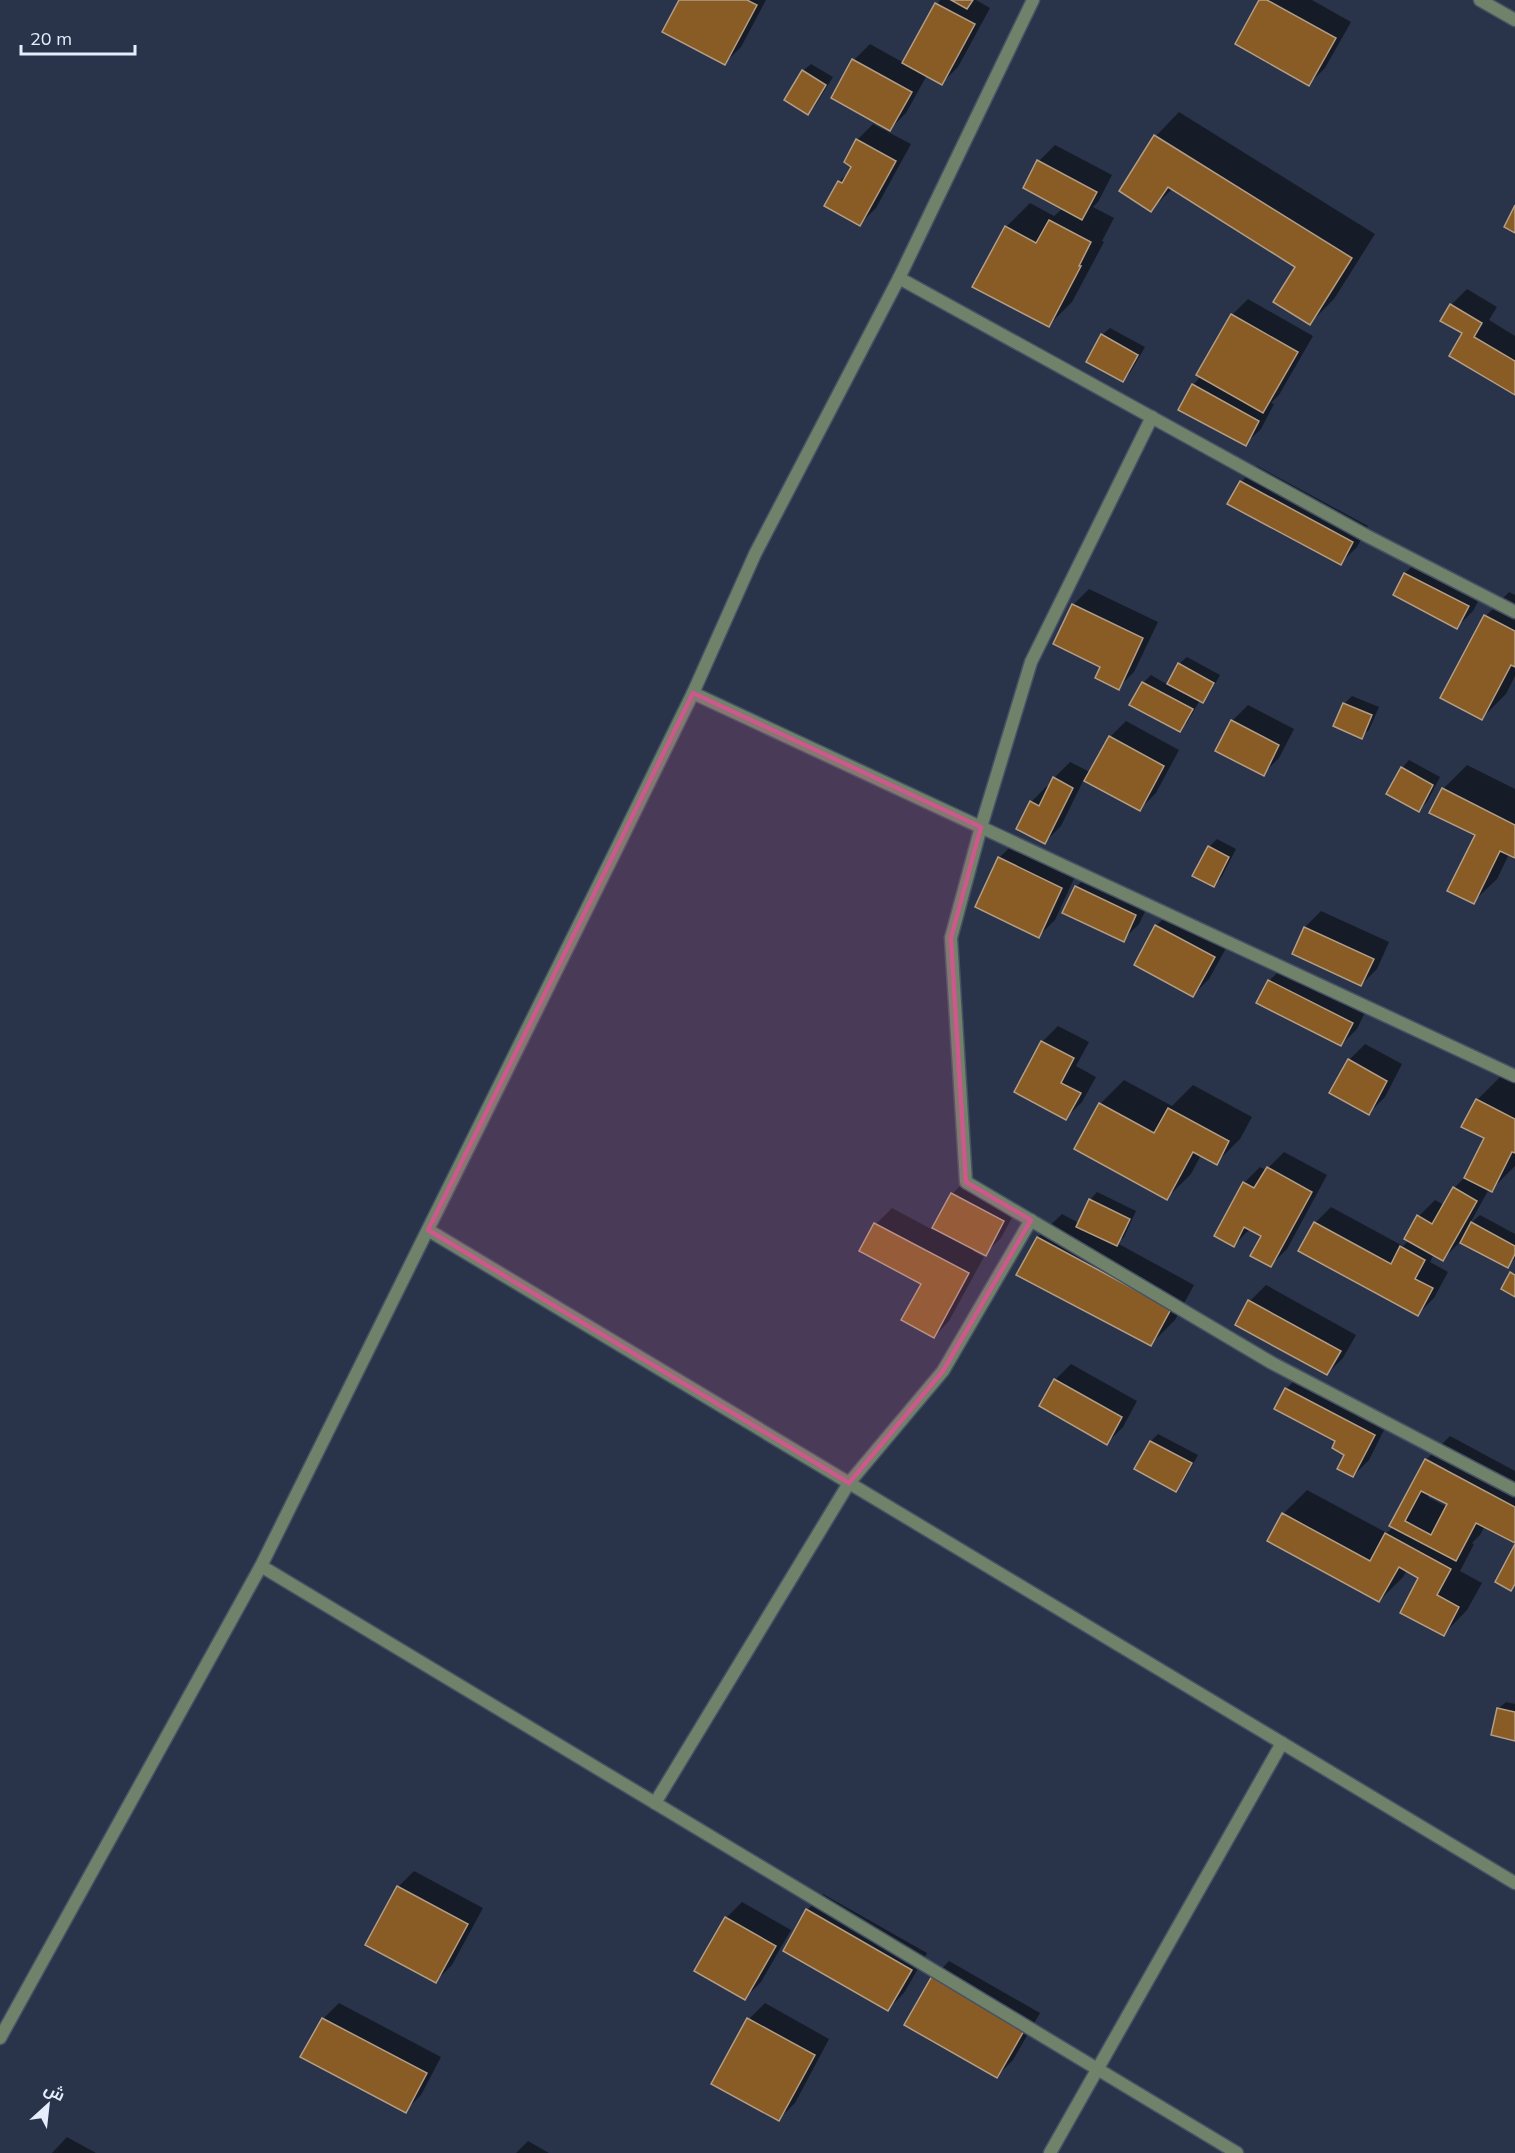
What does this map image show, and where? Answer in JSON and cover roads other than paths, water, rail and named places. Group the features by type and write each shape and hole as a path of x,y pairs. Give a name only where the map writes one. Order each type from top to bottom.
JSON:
{"street":[{"path":"0,2038 261,1566 693,693 755,554 898,278 1033,0"},
{"path":"1480,0 1515,20"},
{"path":"898,278 1369,537 1515,612"},
{"path":"1152,417 1031,662 981,827 951,938 966,1182 1272,1363 1515,1490"},
{"path":"693,693 1515,1076"},
{"path":"655,1803 849,1483 943,1371 1030,1220"},
{"path":"428,1230 1515,1883"},
{"path":"261,1566 1237,2153"},
{"path":"1050,2153 1282,1743"}]}
